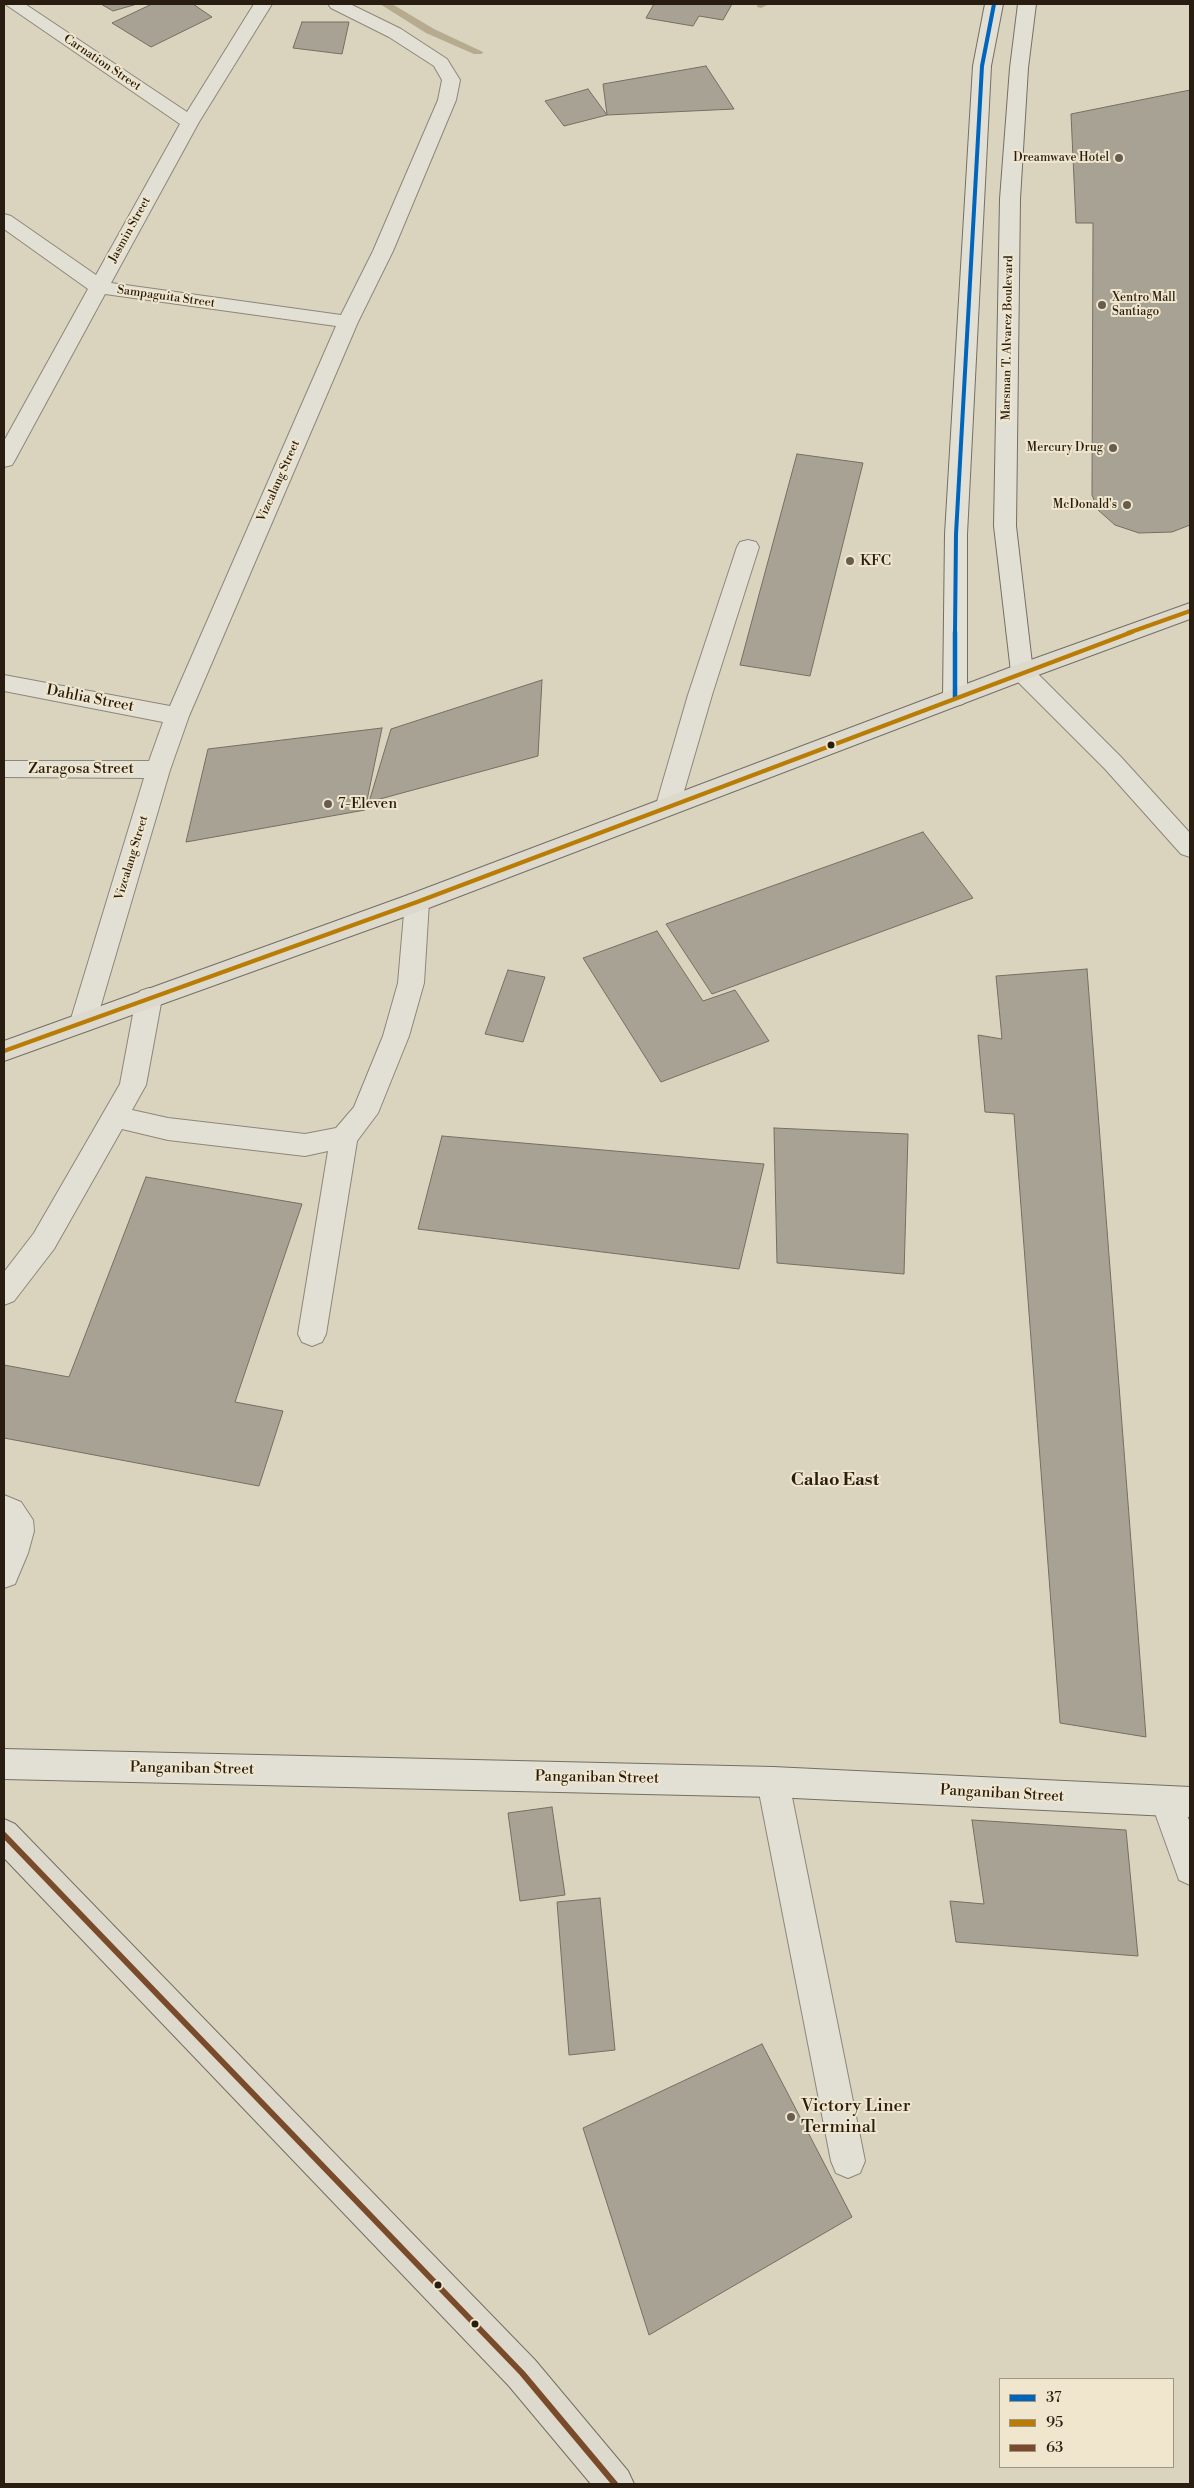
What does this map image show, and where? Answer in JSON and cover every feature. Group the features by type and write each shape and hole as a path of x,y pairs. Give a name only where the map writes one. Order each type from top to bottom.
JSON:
{"main road":[{"path":"4,1051 417,902 668,805 1190,611"},
{"path":"4,1836 522,2373 615,2484"}],"street":[{"name":"Carnation Street","path":"14,4 190,122"},
{"name":"Jasmin Street","path":"4,460 190,122 263,4"},
{"name":"Vizcalang Street","path":"83,1022 158,770 177,716 348,322 383,250 447,100 451,80 441,63 395,34 337,4"},
{"path":"955,698 956,524 982,66 994,4"},
{"name":"Marsman T. Alvarez Boulevard","path":"1022,672 1005,526 1010,199 1019,68 1028,4"},
{"name":"Sampaguita Street","path":"4,220 99,287 348,322"},
{"path":"668,805 700,695 748,547"},
{"path":"1022,672 1112,763 1190,848"},
{"name":"Dahlia Street","path":"4,683 177,716"},
{"name":"Zaragosa Street","path":"4,769 158,770"},
{"path":"312,1334 344,1137 365,1113 396,1036 410,983 417,902"},
{"path":"4,1293 44,1241 133,1085 149,998"},
{"path":"115,1117 168,1128 305,1145 344,1137"},
{"path":"4,1508 11,1511 18,1520 18,1531 13,1553 4,1574"},
{"name":"Panganiban Street","path":"4,1764 773,1782 1179,1802"},
{"path":"773,1782 848,2161"},
{"path":"1179,1802 1190,1869"}],"building":[{"path":"101,4 137,4 113,11"},
{"path":"152,4 193,4 212,17 151,47 112,23"},
{"path":"654,4 732,4 723,20 699,16 693,26 646,18"},
{"path":"302,22 349,22 342,54 293,48"},
{"path":"706,66 734,109 607,115 603,84"},
{"path":"588,89 607,115 564,126 545,101"},
{"path":"1190,90 1190,525 1172,532 1139,533 1115,525 1098,510 1092,495 1093,223 1076,223 1071,114"},
{"path":"797,454 863,463 810,676 740,665"},
{"path":"542,680 538,756 369,802 391,729"},
{"path":"382,728 365,810 186,842 208,749"},
{"path":"923,832 973,898 712,994 666,924"},
{"path":"657,931 703,1001 735,990 769,1041 661,1082 583,958"},
{"path":"1087,969 1146,1737 1060,1723 1014,1114 985,1112 978,1035 1002,1039 996,976"},
{"path":"508,970 545,977 523,1042 485,1034"},
{"path":"774,1128 908,1134 904,1274 777,1263"},
{"path":"442,1136 764,1164 739,1269 418,1229"},
{"path":"146,1177 302,1204 235,1402 283,1411 259,1486 4,1438 4,1365 69,1377"},
{"path":"552,1807 565,1895 520,1901 508,1813"},
{"path":"972,1820 1126,1830 1138,1956 956,1942 950,1901 984,1904"},
{"path":"600,1898 615,2050 569,2055 557,1902"},
{"path":"762,2044 852,2217 649,2335 583,2128"}],"waterway":[{"path":"385,4 430,31 478,52"}],"transit line":[{"name":"37","path":"955,698 956,534 982,66 994,4"},
{"name":"95","path":"4,1051 417,902 1022,672 1190,611"},
{"name":"63","path":"4,1835 522,2373 615,2484"}],"place":[{"name":"Dreamwave Hotel","path":"1119,158"},
{"name":"Xentro Mall Santiago","path":"1102,305"},
{"name":"Mercury Drug","path":"1113,448"},
{"name":"McDonald's","path":"1127,505"},
{"name":"KFC","path":"850,561"},
{"name":"7-Eleven","path":"328,804"},
{"name":"Victory Liner Terminal","path":"791,2117"}],"district":[{"name":"Calao East","path":"835,1481"}]}
